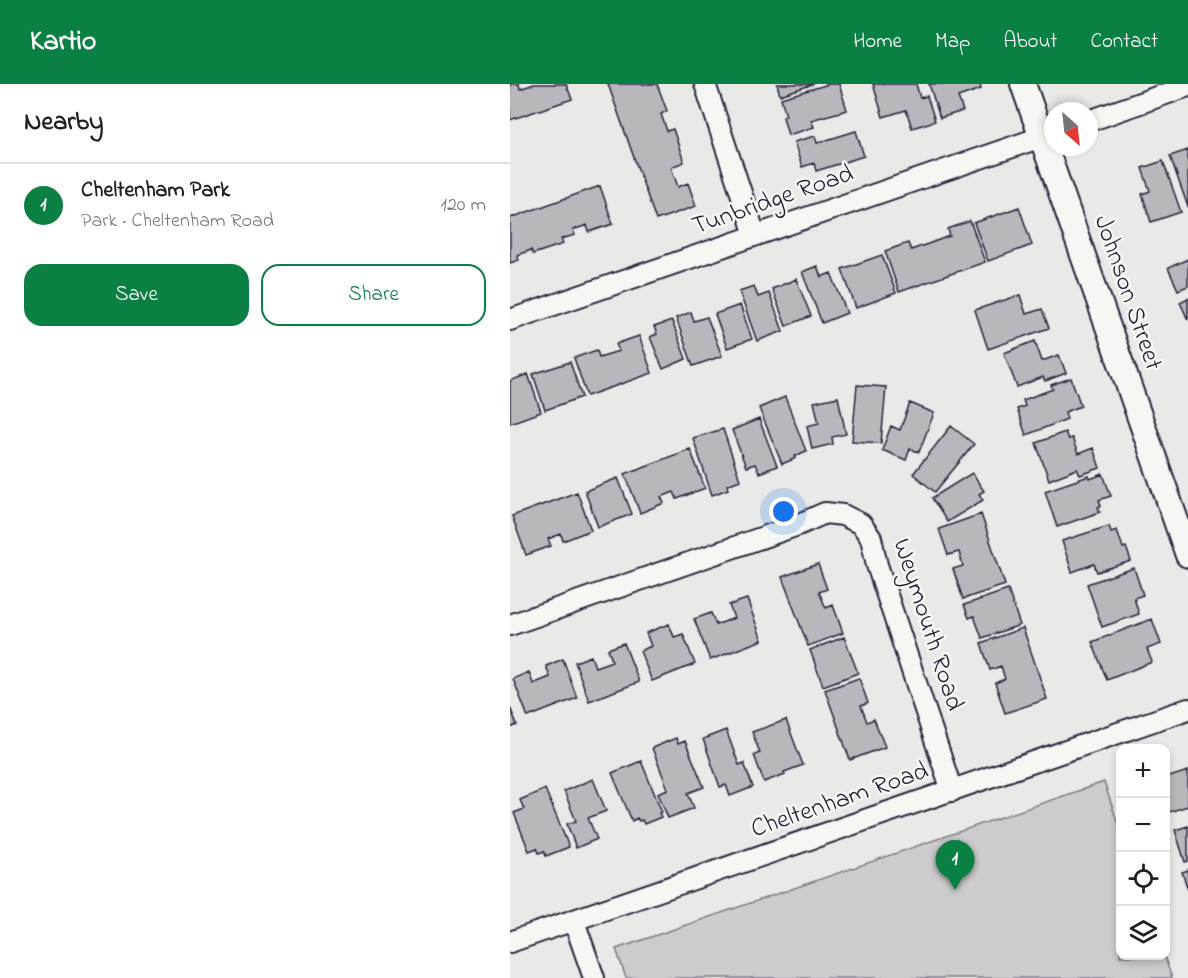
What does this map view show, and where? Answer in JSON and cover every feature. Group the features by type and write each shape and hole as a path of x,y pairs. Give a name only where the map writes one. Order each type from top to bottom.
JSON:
{"street":[{"path":"705,84 756,235"},
{"name":"Johnson Street","path":"1023,84 1044,129"},
{"path":"1098,118 1188,87"},
{"name":"Tunbridge Road","path":"510,320 1044,136"},
{"name":"Johnson Street","path":"1054,156 1188,555"},
{"name":"Weymouth Road","path":"510,625 798,525 825,513 843,515 861,524 871,538 877,565 952,791"},
{"name":"Cheltenham Road","path":"510,942 1188,710"},
{"path":"574,921 594,978"}],"shaded area":[{"path":"1104,782 1116,818 1116,960 1165,960 1172,978 626,978 616,949"}],"building":[{"path":"510,84 519,84 520,89 534,84 566,84 572,99 510,120"},
{"path":"608,84 657,84 667,111 661,114 667,131 673,129 684,162 671,167 678,187 688,183 696,206 656,220"},
{"path":"777,84 814,84 780,95"},
{"path":"829,84 839,84 847,110 811,120 814,127 788,135 781,98"},
{"path":"873,84 916,84 920,98 927,96 935,121 912,128 906,110 883,117"},
{"path":"929,84 980,84 981,89 958,97 963,111 940,118"},
{"path":"856,131 864,156 816,171 814,163 802,167 794,142 815,136 817,143"},
{"path":"1188,150 1188,207 1170,156"},
{"path":"1163,161 1181,212 1151,222 1142,194 1150,191 1142,168"},
{"path":"600,186 613,224 589,232 587,225 573,230 575,235 561,239 563,244 533,254 531,250 517,255 519,260 510,263 510,218"},
{"path":"1019,207 1032,245 988,261 974,223"},
{"path":"970,221 985,262 899,292 885,251 908,243 911,250 950,236 948,229"},
{"path":"882,255 896,293 856,308 842,269"},
{"path":"1188,259 1188,286 1178,290 1168,268"},
{"path":"817,266 821,277 831,273 847,313 822,323 802,272"},
{"path":"796,279 811,316 786,326 772,289"},
{"path":"754,286 758,297 769,293 783,331 757,341 739,291"},
{"path":"1020,295 1026,314 1042,309 1049,328 988,349 975,310"},
{"path":"1188,298 1188,320 1180,302"},
{"path":"740,305 752,339 727,348 715,314"},
{"path":"691,312 694,321 707,317 722,356 693,366 676,318"},
{"path":"672,321 686,359 663,369 650,337 657,334 654,327"},
{"path":"639,336 652,373 587,396 574,358 597,350 599,357 619,351 616,344"},
{"path":"1035,341 1042,361 1059,355 1066,373 1045,381 1043,377 1017,387 1004,353"},
{"path":"570,362 582,397 545,410 533,374"},
{"path":"528,374 541,412 510,423 510,381"},
{"path":"1071,378 1081,406 1065,412 1067,419 1026,435 1017,409 1025,406 1023,400 1053,389 1051,385"},
{"path":"857,385 886,387 881,443 852,441"},
{"path":"785,397 806,451 782,464 759,408"},
{"path":"838,397 846,434 832,437 833,444 812,449 807,426 819,423 814,402"},
{"path":"910,403 934,413 919,452 910,449 906,460 882,450 891,426 900,430"},
{"path":"759,419 777,466 759,473 755,464 746,467 732,430"},
{"path":"951,426 974,444 935,492 913,474"},
{"path":"723,429 740,480 727,485 728,489 712,495 693,438"},
{"path":"1065,432 1068,439 1072,438 1078,454 1093,448 1100,468 1080,475 1077,469 1049,480 1036,443"},
{"path":"690,449 705,488 677,499 674,492 661,497 664,503 640,513 625,474"},
{"path":"972,473 984,491 979,494 983,500 947,522 932,498"},
{"path":"1103,474 1111,496 1099,500 1100,512 1057,527 1045,491 1089,476 1090,479"},
{"path":"618,478 632,514 598,527 585,491"},
{"path":"577,492 591,530 563,541 561,534 548,539 551,546 526,555 512,516"},
{"path":"981,514 1005,585 963,599 953,569 963,566 959,552 948,555 939,529"},
{"path":"1109,526 1111,532 1117,530 1123,548 1126,547 1131,561 1097,572 1094,564 1072,572 1062,541"},
{"path":"818,564 827,589 819,592 826,608 833,605 843,633 808,646 782,577"},
{"path":"1134,568 1143,595 1134,598 1139,614 1102,627 1087,584"},
{"path":"1008,590 1020,625 982,638 974,616 969,618 964,605"},
{"path":"747,599 762,640 710,660 694,619 711,613 716,625 734,618 729,605"},
{"path":"1152,619 1161,644 1147,649 1152,662 1107,680 1092,642"},
{"path":"669,624 674,637 683,634 695,664 652,681 640,651 651,646 646,633"},
{"path":"1023,628 1047,699 1005,713 995,683 1005,679 1001,666 990,670 981,643"},
{"path":"844,637 858,673 823,686 810,650"},
{"path":"624,643 639,682 589,701 575,662 591,656 595,667 612,661 608,649"},
{"path":"563,659 577,698 528,717 513,679 529,672 533,684 550,677 546,666"},
{"path":"859,678 868,703 861,706 867,722 874,719 885,747 850,760 825,690"},
{"path":"510,707 517,725 510,728"},
{"path":"786,720 803,765 764,782 754,755 760,753 752,732"},
{"path":"726,730 739,765 744,763 753,787 730,796 726,785 720,787 703,739"},
{"path":"676,738 678,744 685,741 704,787 688,793 694,808 668,818 658,793 668,789 652,748"},
{"path":"641,761 662,812 659,813 661,817 644,824 637,818 632,821 612,773"},
{"path":"1188,771 1188,806 1170,812 1170,798 1170,777"},
{"path":"593,779 606,811 588,818 597,839 576,848 567,824 576,821 564,791"},
{"path":"545,789 569,847 546,856 544,851 539,853 537,848 529,851 514,813 524,809 520,800"},
{"path":"1188,826 1188,861 1185,862 1175,830"},
{"path":"1188,870 1188,890 1182,872"}],"place":[{"name":"Cheltenham Park","path":"955,890"}]}
